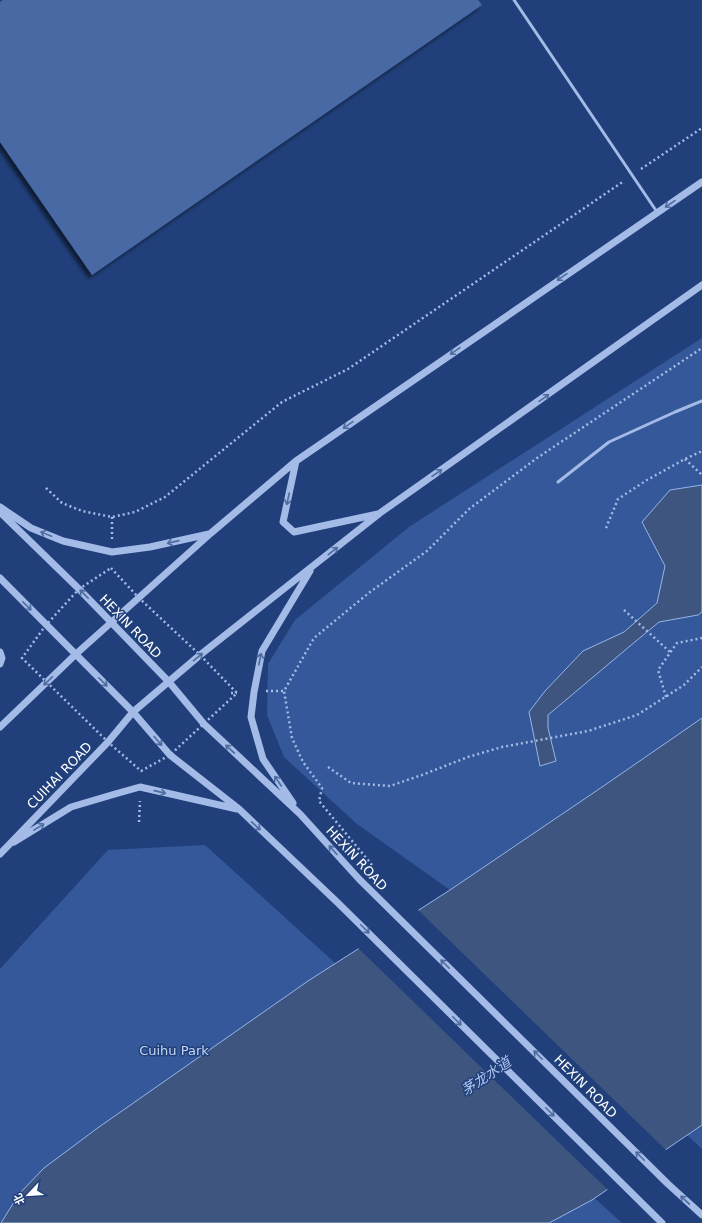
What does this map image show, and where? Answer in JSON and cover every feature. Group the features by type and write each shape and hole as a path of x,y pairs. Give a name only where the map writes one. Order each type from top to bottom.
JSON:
{"street":[{"path":"0,727 111,622 296,460 702,182"},
{"name":"CUIHAI ROAD","path":"0,854 108,742 133,712 200,654 380,513 702,285"},
{"path":"296,460 283,522 294,532 380,513"},
{"path":"0,507 31,528 63,541 112,552 150,548 211,533"},
{"name":"HEXIN ROAD","path":"0,512 111,622 168,682 204,724 300,814 359,879 668,1184 702,1215"},
{"path":"300,814 263,759 251,717 262,651 313,567"},
{"path":"0,578 133,712 170,755 239,810 337,902 662,1223"},
{"path":"0,652 2,658 0,664"},
{"path":"6,848 71,807 140,787 239,810"}],"lane":[{"path":"514,0 657,212"},
{"path":"558,482 609,442 675,412 702,402"}],"path":[{"path":"46,488 62,503 82,511 112,517 135,512 165,497 282,402 348,369 702,128"},
{"path":"372,865 319,801 322,788 304,762 292,738 284,691 314,638 370,592 427,550 469,509 537,458 702,348"},
{"path":"606,528 618,499 647,480 702,451"},
{"path":"685,459 702,475"},
{"path":"111,568 139,598 200,654 237,693 170,755 141,771 108,742 22,658 46,625 79,590 111,568"},
{"path":"624,610 670,652"},
{"path":"666,697 658,670 677,643 702,638"},
{"path":"328,767 351,783 390,786 489,750 588,731 637,715 684,685 702,667"}],"green space":[{"path":"702,338 702,718 450,890 357,824 284,757 267,715 268,664 295,620 409,527"},
{"name":"Cuihu Park","path":"205,845 622,1223 0,1223 0,969 108,850"},
{"path":"702,1125 702,1149 687,1135"}],"water":[{"path":"702,485 702,612 698,615 659,622 548,715 548,728 556,761 540,766 529,712 545,691 583,651 624,632 657,603 665,566 642,522 670,490"},
{"name":"茅龙水道","path":"702,718 702,1125 592,1200 549,1223 1,1223 19,1194 44,1168 99,1127 308,981 450,890"}],"pier":[{"path":"417,909 667,1151 609,1191 357,947"}],"building":[{"path":"3,0 478,0 482,5 92,275 0,142 0,2"}]}
